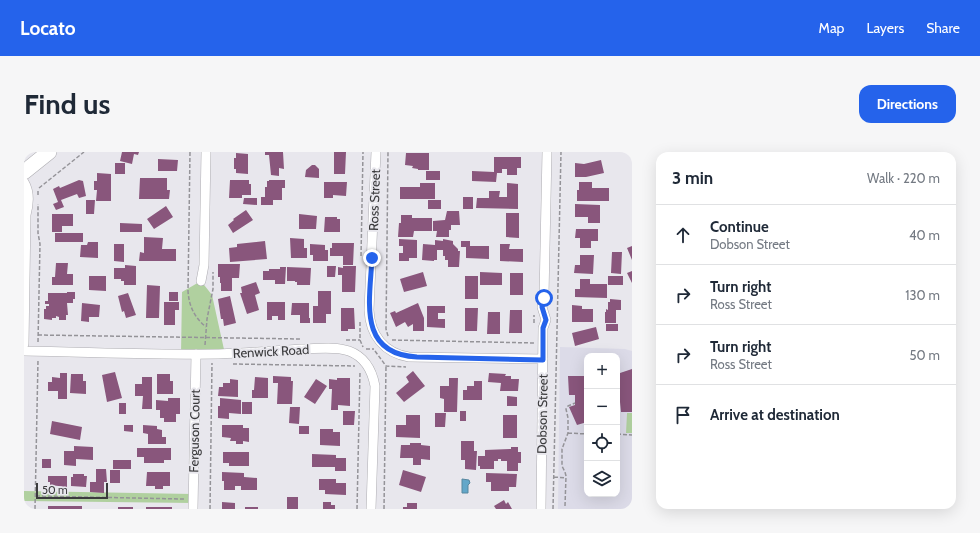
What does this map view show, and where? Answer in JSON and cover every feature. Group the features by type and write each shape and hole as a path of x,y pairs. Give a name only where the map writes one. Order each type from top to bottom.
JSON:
{"main road":[{"path":"24,172 49,152"}],"street":[{"path":"200,281 204,265 206,152"},
{"name":"Ross Street","path":"376,152 369,310 373,330 379,340 384,346 395,353 409,357 543,360"},
{"name":"Dobson Street","path":"541,509 543,328 546,320 542,307 544,296 547,152"},
{"path":"24,182 27,188 28,198 25,214 24,344"},
{"name":"Renwick Road","path":"24,351 196,354 343,349 360,357 368,366 374,378 371,509"},
{"name":"Ferguson Court","path":"193,509 196,354"}],"path":[{"path":"34,192 84,152"},
{"path":"190,152 188,291 190,304 194,314 206,327"},
{"path":"388,152 386,329 389,337 394,340 534,343"},
{"path":"553,509 561,152"},
{"path":"38,189 38,196"},
{"path":"38,202 38,233 40,244 38,346"},
{"path":"38,335 305,339"},
{"path":"385,341 389,337"},
{"path":"344,340 360,340"},
{"path":"35,509 38,356"},
{"path":"208,363 212,363 210,509"},
{"path":"228,364 360,366 357,509"},
{"path":"384,509 386,366"},
{"path":"565,506 566,478 562,466 562,449 568,433 568,418 566,409 568,406 575,404"},
{"path":"568,433 584,434"},
{"path":"620,434 632,434"},
{"path":"554,477 566,478"},
{"path":"36,496 184,499"}],"shaded area":[{"path":"560,347 625,349 632,351 632,509 558,509"}],"green space":[{"path":"201,281 212,295 225,354 181,354 182,292"},
{"path":"627,413 632,413 632,433 626,433"},
{"path":"24,491 193,494 193,503 24,501"}],"water":[{"path":"462,479 469,480 470,483 468,485 468,493 462,493"}],"building":[{"path":"122,152 139,152 138,155 134,154 132,164 120,161"},
{"path":"265,152 283,152 284,169 279,168 279,176 271,175 269,155 265,155"},
{"path":"334,152 346,152 345,174 334,174"},
{"path":"236,153 248,154 248,174 236,173 236,169 234,169 234,158 236,158"},
{"path":"406,153 429,153 429,170 418,170 412,168 413,166 405,165"},
{"path":"494,157 521,157 521,168 517,168 517,175 507,175 507,169 502,169 502,173 497,173 496,182 472,181 472,171 494,172"},
{"path":"158,159 178,160 177,171 158,171"},
{"path":"601,160 604,173 586,177 575,177 575,163 584,164"},
{"path":"115,163 125,163 125,174 115,174"},
{"path":"312,165 315,165 319,169 319,178 305,177 306,170"},
{"path":"426,171 440,171 440,180 426,180"},
{"path":"97,173 111,174 111,201 96,201 97,190 94,190 94,181 97,181"},
{"path":"140,178 167,178 167,190 170,190 169,199 139,199"},
{"path":"79,180 83,181 86,196 79,198 77,194 61,200 64,207 56,210 53,204 58,202 53,189 59,186 60,188"},
{"path":"230,180 249,180 249,184 251,184 251,195 242,195 242,198 229,198"},
{"path":"285,180 285,188 282,188 282,200 273,200 273,205 261,205 261,197 265,197 265,187 267,187 267,181"},
{"path":"324,182 347,182 346,196 333,195 333,198 324,198"},
{"path":"579,182 592,182 592,188 609,188 609,201 577,201"},
{"path":"420,183 435,183 435,199 400,199 400,187 420,187"},
{"path":"507,183 518,184 518,209 476,208 477,198 489,198 489,191 500,191 499,197 507,197"},
{"path":"463,197 473,197 473,209 463,209"},
{"path":"244,198 257,198 257,205 243,204"},
{"path":"86,200 95,200 94,214 86,214"},
{"path":"428,200 441,200 441,209 428,209"},
{"path":"575,204 600,205 600,223 588,223 588,217 575,217"},
{"path":"166,206 173,217 154,229 147,219"},
{"path":"246,210 253,220 233,233 228,225 234,220 233,219"},
{"path":"447,211 459,211 460,225 451,225 449,237 436,237 437,231 433,231 433,221 445,220"},
{"path":"506,213 519,213 519,238 506,237"},
{"path":"52,214 73,214 73,226 62,226 62,232 52,232"},
{"path":"299,214 317,216 316,229 299,229"},
{"path":"401,215 412,215 412,218 432,218 432,231 414,231 413,237 398,237"},
{"path":"325,217 337,217 337,219 340,219 340,232 324,232"},
{"path":"120,223 142,224 142,232 120,232"},
{"path":"576,229 598,229 598,241 591,241 591,248 580,248 580,238 575,238"},
{"path":"55,233 83,233 83,242 55,242"},
{"path":"144,237 163,238 162,249 176,249 176,261 139,261 140,252 144,253"},
{"path":"290,238 304,239 304,248 307,248 307,258 291,258"},
{"path":"399,239 417,240 417,258 409,258 409,261 399,261 399,253 403,253 403,246 399,246"},
{"path":"443,239 453,241 453,244 458,251 460,251 459,267 448,267 448,260 445,260 445,256 443,256 443,250 437,250 437,260 422,260 423,244 435,245 435,240 443,241"},
{"path":"265,241 267,259 230,262 229,248 237,247 237,244"},
{"path":"461,241 470,241 470,246 489,246 489,259 466,258 466,247 461,247"},
{"path":"88,242 98,242 98,258 80,257 81,245 87,245"},
{"path":"332,243 354,243 353,265 343,265 343,256 330,256 330,248 332,248"},
{"path":"114,244 124,244 124,262 114,261"},
{"path":"310,244 325,245 325,250 328,250 328,261 313,261 313,255 310,255"},
{"path":"500,244 510,244 509,249 523,249 523,262 500,261"},
{"path":"632,246 632,260 627,248"},
{"path":"612,252 622,252 621,274 611,273"},
{"path":"580,255 594,255 593,274 574,273 575,265 580,265"},
{"path":"56,263 68,263 67,274 73,274 73,285 52,285 52,277 55,277"},
{"path":"218,264 240,264 239,278 232,278 232,291 221,291 220,277 218,277"},
{"path":"125,265 136,266 136,285 124,285 124,281 121,281 121,279 114,279 114,268 125,268"},
{"path":"327,266 336,266 335,277 327,277"},
{"path":"343,266 356,266 355,292 342,292 342,275 338,275 338,267 343,268"},
{"path":"280,267 286,267 285,284 275,284 275,280 263,280 263,271 269,271 269,269 280,269"},
{"path":"287,267 311,268 310,285 297,285 297,282 295,281 287,281"},
{"path":"632,271 632,283 627,273"},
{"path":"423,272 427,286 404,292 400,279"},
{"path":"480,272 502,273 502,285 480,285"},
{"path":"510,273 523,273 523,295 510,295"},
{"path":"89,276 106,276 106,291 89,290"},
{"path":"465,276 478,276 478,299 465,299"},
{"path":"608,276 623,276 623,285 608,285"},
{"path":"580,279 590,279 590,284 607,284 607,298 575,297 575,289 580,289"},
{"path":"256,282 260,293 255,295 259,310 247,314 240,293 242,293 241,287"},
{"path":"147,285 160,286 159,318 146,318"},
{"path":"318,291 331,291 331,314 326,314 326,323 313,323 313,306 318,306"},
{"path":"75,292 75,299 73,299 73,303 67,303 68,315 66,315 66,320 59,320 59,317 56,316 56,318 52,318 52,320 44,319 44,309 46,309 46,306 49,306 49,304 45,304 45,301 48,301 48,293"},
{"path":"169,292 178,292 178,301 169,301"},
{"path":"128,293 136,315 126,318 124,311 122,312 118,296"},
{"path":"230,296 236,323 224,326 223,319 221,319 218,299"},
{"path":"610,299 621,300 621,310 616,310 616,323 605,323 605,312 606,309 608,310 608,302 610,302"},
{"path":"164,302 179,302 179,310 175,310 175,325 164,325"},
{"path":"267,302 285,302 285,320 278,320 278,316 272,316 272,320 267,320"},
{"path":"82,303 100,305 99,317 89,317 89,322 81,321"},
{"path":"292,303 309,303 310,323 300,323 300,315 291,315"},
{"path":"418,303 424,318 424,331 413,331 413,324 408,327 405,322 396,327 390,313 395,311 396,313"},
{"path":"572,305 582,306 582,309 593,309 593,322 572,322"},
{"path":"427,306 445,306 445,313 438,313 438,319 445,319 445,328 427,327"},
{"path":"341,308 354,308 355,329 341,331"},
{"path":"465,308 478,308 477,331 465,331"},
{"path":"510,310 522,310 522,333 509,333"},
{"path":"488,312 500,312 500,334 487,334"},
{"path":"606,324 618,324 618,331 606,331"},
{"path":"596,327 599,339 575,346 572,333"},
{"path":"632,369 632,412 621,412 620,373"},
{"path":"413,371 425,386 404,402 396,393 409,382 406,377"},
{"path":"115,372 122,398 107,402 102,375"},
{"path":"60,373 67,373 67,399 58,399 58,391 48,391 48,382 52,382 52,377 60,378"},
{"path":"489,373 506,374 505,376 511,376 511,379 519,379 518,391 500,391 501,383 488,382"},
{"path":"71,374 83,374 83,381 86,381 86,394 70,393"},
{"path":"157,374 170,374 170,381 173,381 173,394 157,394"},
{"path":"273,376 291,377 291,381 293,381 292,404 277,404 278,383 273,383"},
{"path":"568,376 584,376 584,423 577,425 569,407 575,405 575,395 569,395"},
{"path":"142,377 152,377 152,409 142,409 143,396 135,396 135,384 142,384"},
{"path":"255,377 268,378 268,398 252,398"},
{"path":"337,378 350,378 350,406 338,405 338,410 331,410 332,389 329,389 329,379 337,380"},
{"path":"449,378 458,378 457,412 444,412 444,399 440,398 440,386 449,386"},
{"path":"230,379 238,380 238,397 218,396 219,387 223,387 223,383 230,383"},
{"path":"316,379 327,386 315,404 304,397"},
{"path":"474,381 482,381 482,400 463,400 463,390 467,390 467,386 474,386"},
{"path":"507,396 517,397 517,406 507,406"},
{"path":"168,398 180,398 180,414 176,414 176,422 164,422 164,418 160,418 160,410 156,410 156,400 168,401"},
{"path":"220,398 241,400 241,414 229,413 229,419 218,418"},
{"path":"242,402 252,402 252,414 242,414"},
{"path":"119,403 126,403 126,414 119,414"},
{"path":"290,407 300,407 299,424 289,423"},
{"path":"343,411 355,411 354,425 343,425"},
{"path":"460,411 466,411 466,421 460,421"},
{"path":"435,413 446,413 445,427 435,427"},
{"path":"406,415 420,415 420,438 396,437 396,425 406,425"},
{"path":"503,415 517,415 517,438 503,438"},
{"path":"52,421 82,427 80,440 50,434"},
{"path":"124,425 133,425 133,432 124,431"},
{"path":"143,425 157,426 157,429 162,430 162,437 166,437 166,444 148,444 148,434 143,433"},
{"path":"222,425 243,425 243,428 249,428 249,442 243,441 243,444 236,444 236,441 230,441 231,438 222,437"},
{"path":"299,426 309,426 309,434 299,434"},
{"path":"320,429 333,429 333,432 340,432 340,446 320,445"},
{"path":"461,441 474,441 474,451 477,451 476,470 465,469 465,460 461,460"},
{"path":"410,443 421,443 421,445 430,446 430,460 421,459 421,465 413,465 413,458 400,458 401,445 410,445"},
{"path":"74,446 93,447 93,460 76,459 76,466 64,465 64,451 74,451"},
{"path":"511,447 518,447 518,452 521,452 521,463 518,463 518,471 507,471 507,461 501,461 501,459 494,461 494,469 480,469 480,466 478,466 478,456 485,456 485,450 511,449"},
{"path":"137,448 171,448 171,460 164,460 164,463 144,463 144,457 137,457"},
{"path":"223,452 249,452 249,466 229,466 229,463 223,463"},
{"path":"312,454 336,455 336,458 346,458 346,471 335,471 335,467 312,467"},
{"path":"42,459 51,459 51,468 42,468"},
{"path":"113,460 131,460 131,469 113,469"},
{"path":"96,469 106,469 107,482 104,482 104,493 90,492 90,482 96,482"},
{"path":"110,470 120,470 120,483 110,483"},
{"path":"403,470 426,477 421,492 399,485"},
{"path":"147,472 170,472 170,486 163,486 163,489 155,489 155,486 146,486"},
{"path":"222,472 244,473 244,477 257,478 257,490 241,490 241,486 235,486 235,490 224,490"},
{"path":"486,473 517,474 516,487 509,487 509,491 491,491 491,482 486,482"},
{"path":"73,474 84,474 84,476 87,476 86,487 71,486 71,477 73,477"},
{"path":"48,476 67,476 67,487 50,485 50,482 48,482"},
{"path":"319,479 336,479 336,483 346,483 346,495 325,494 325,490 319,490"},
{"path":"287,497 298,497 298,509 287,509"},
{"path":"504,500 506,504 508,502 512,509 496,509 494,506"},
{"path":"222,502 235,503 235,509 222,509"},
{"path":"323,502 331,502 331,505 335,505 335,509 323,509"},
{"path":"407,503 417,503 417,509 403,509 403,507 407,507"},
{"path":"48,506 82,506 82,509 48,509"},
{"path":"118,507 133,507 133,509 118,509"},
{"path":"146,507 172,507 172,509 146,509"},
{"path":"245,507 258,507 258,509 245,509"}],"route":[{"path":"372,258 369,310 371,324 376,336 384,346 402,356 543,360 543,328 546,320 542,307 544,298"}]}
